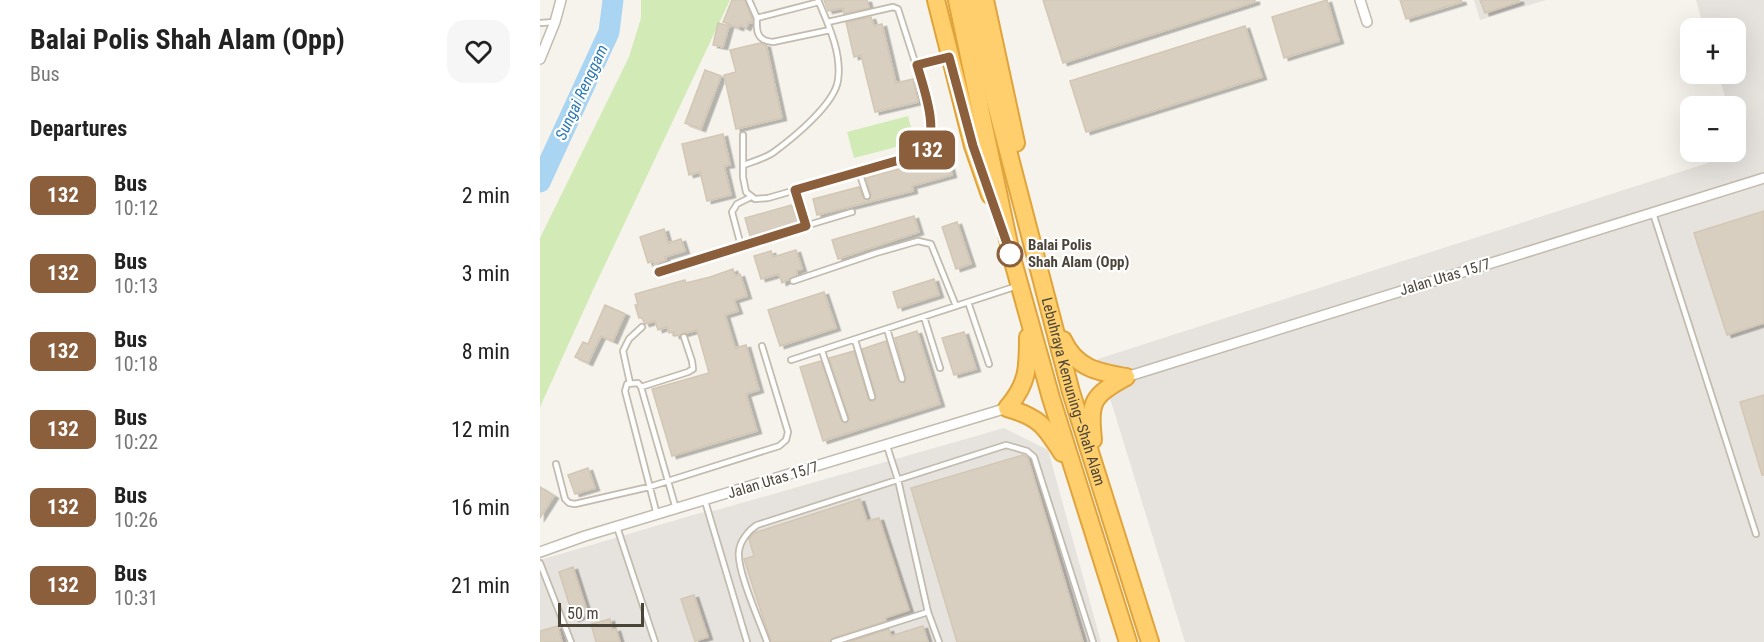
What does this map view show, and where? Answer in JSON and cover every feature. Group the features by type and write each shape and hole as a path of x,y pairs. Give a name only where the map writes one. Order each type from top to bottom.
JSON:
{"highway":[{"path":"936,0 973,146 1012,258"},
{"name":"Lebuhraya Kemuning–Shah Alam","path":"957,0 1032,240 1071,392 1150,642"},
{"name":"Lebuhraya Kemuning–Shah Alam","path":"970,0 976,56 1012,258 1051,398 1128,642"},
{"path":"985,0 1011,116 1032,240"},
{"path":"1028,314 1026,378 1019,394 1007,408 1036,418 1050,434 1076,477"},
{"path":"1053,319 1069,354 1087,367 1103,373 1126,377"},
{"path":"1098,478 1091,419 1094,401 1106,389 1126,377"}],"street":[{"path":"540,59 561,0"},
{"path":"1360,0 1367,22"},
{"name":"Jalan Utas 15/7","path":"1126,377 1764,178"},
{"name":"Jalan Utas 15/7","path":"540,552 1007,408"}],"lane":[{"path":"749,0 757,18 756,30 760,38 766,42 830,30"},
{"path":"744,165 772,153 814,117 830,99 838,82 838,66 830,30 818,1 757,18"},
{"path":"743,135 743,177 746,192 755,200 924,153 930,146 928,106 898,9 828,22"},
{"path":"540,23 555,22"},
{"path":"917,65 949,57"},
{"path":"859,172 867,196"},
{"path":"795,190 806,226"},
{"path":"742,245 732,212 737,204 751,197"},
{"path":"659,272 852,212"},
{"path":"1653,213 1756,534"},
{"path":"793,281 876,253 918,241 925,242 931,244 956,306"},
{"path":"791,360 1019,285"},
{"path":"968,302 988,364"},
{"path":"924,317 940,368"},
{"path":"630,383 623,351 629,339 642,327"},
{"path":"887,329 902,379"},
{"path":"641,387 693,369 684,337"},
{"path":"855,340 872,397"},
{"path":"556,465 565,499 569,503 583,503 650,487 779,446 786,440 788,432 762,346"},
{"path":"822,351 845,419"},
{"path":"657,515 625,391 627,384 630,383 638,383 641,387 676,510"},
{"path":"886,445 898,480 928,612 939,642"},
{"path":"766,642 741,569 739,551 750,529 1006,445 1027,451 1034,457 1093,642"},
{"path":"705,501 747,642"},
{"path":"617,527 655,642"},
{"path":"540,563 572,642"},
{"path":"834,642 928,612"}],"shaded area":[{"path":"1474,0 1546,0 1480,20"},
{"path":"1696,0 1764,0 1764,642 1185,642 1098,359 1711,162 1746,162 1746,96 1725,96 1721,84 1746,84 1746,18 1701,18"},
{"path":"1004,428 1048,450 1101,642 540,642 540,560"}],"green space":[{"path":"641,0 730,0 540,407 540,238 629,57 641,18"},
{"path":"908,116 915,142 854,158 847,132"}],"building":[{"path":"732,0 745,0 752,19 752,23 749,22 746,28 723,22"},
{"path":"824,0 867,0 869,8 844,14 843,8 828,11"},
{"path":"1043,0 1255,0 1255,2 1063,63"},
{"path":"1327,0 1339,41 1284,58 1272,17"},
{"path":"1400,0 1461,0 1462,2 1406,19"},
{"path":"1480,0 1519,0 1519,2 1485,13"},
{"path":"871,17 874,26 882,24 896,83 913,79 918,102 875,112 861,55 854,57 846,22"},
{"path":"718,23 729,26 723,47 713,45"},
{"path":"1245,26 1262,77 1086,132 1070,81"},
{"path":"760,43 766,45 782,118 736,129 724,75 736,72 730,50"},
{"path":"705,70 721,76 701,129 685,123"},
{"path":"723,134 730,165 724,166 731,195 707,201 700,172 689,175 682,144"},
{"path":"947,156 952,175 912,186 913,191 817,215 813,199 859,187 863,198 868,200 871,195 866,178"},
{"path":"792,205 798,223 750,236 745,218"},
{"path":"1764,211 1764,323 1727,335 1694,233"},
{"path":"914,216 919,232 838,259 832,240"},
{"path":"957,222 971,264 956,269 942,227"},
{"path":"664,229 668,243 681,239 685,251 665,257 666,260 654,264 653,261 648,263 640,237"},
{"path":"796,250 802,269 796,271 797,275 782,283 779,274 761,279 754,256 771,251 773,257"},
{"path":"733,269 735,276 740,274 747,296 734,300 738,311 725,315 735,348 746,345 759,390 746,394 757,431 672,456 652,389 709,373 697,330 675,336 674,332 669,333 667,327 658,330 655,321 645,324 642,318 639,318 635,305 638,305 635,294 685,280 686,283 710,277"},
{"path":"934,279 939,295 898,308 893,292"},
{"path":"824,292 836,328 780,346 768,310"},
{"path":"605,305 625,314 613,341 601,336 588,363 575,357 583,342 588,344"},
{"path":"917,331 940,404 823,441 800,367 821,361 841,420 846,423 849,418 829,358 854,351 868,398 874,401 876,396 862,349 886,341 898,380 904,383 906,378 895,338"},
{"path":"964,332 976,369 954,375 942,338"},
{"path":"1764,395 1764,475 1762,475 1740,402"},
{"path":"1023,455 1028,458 1083,642 957,642 911,488"},
{"path":"588,468 595,488 575,494 568,475"},
{"path":"540,487 554,496 540,518"},
{"path":"860,499 867,521 879,518 909,610 885,618 886,621 833,638 830,642 771,642 744,559 754,556 749,539 754,533"},
{"path":"573,567 588,614 574,619 559,572"},
{"path":"694,595 708,637 695,641 681,599"},
{"path":"610,619 612,630 616,629 620,642 596,642 591,624"},
{"path":"558,626 562,642 540,642 540,631"},
{"path":"923,626 928,642 849,642 889,629 891,636"}],"waterway":[{"name":"Sungai Renggam","path":"540,182 609,32 613,0"}],"bus line":[{"name":"132","path":"659,272 806,226 795,190 924,153 930,146 931,135 928,106 917,65 949,57 973,146 1012,258"}],"place":[{"name":"Balai Polis Shah Alam (Opp)","path":"1010,254"}]}
